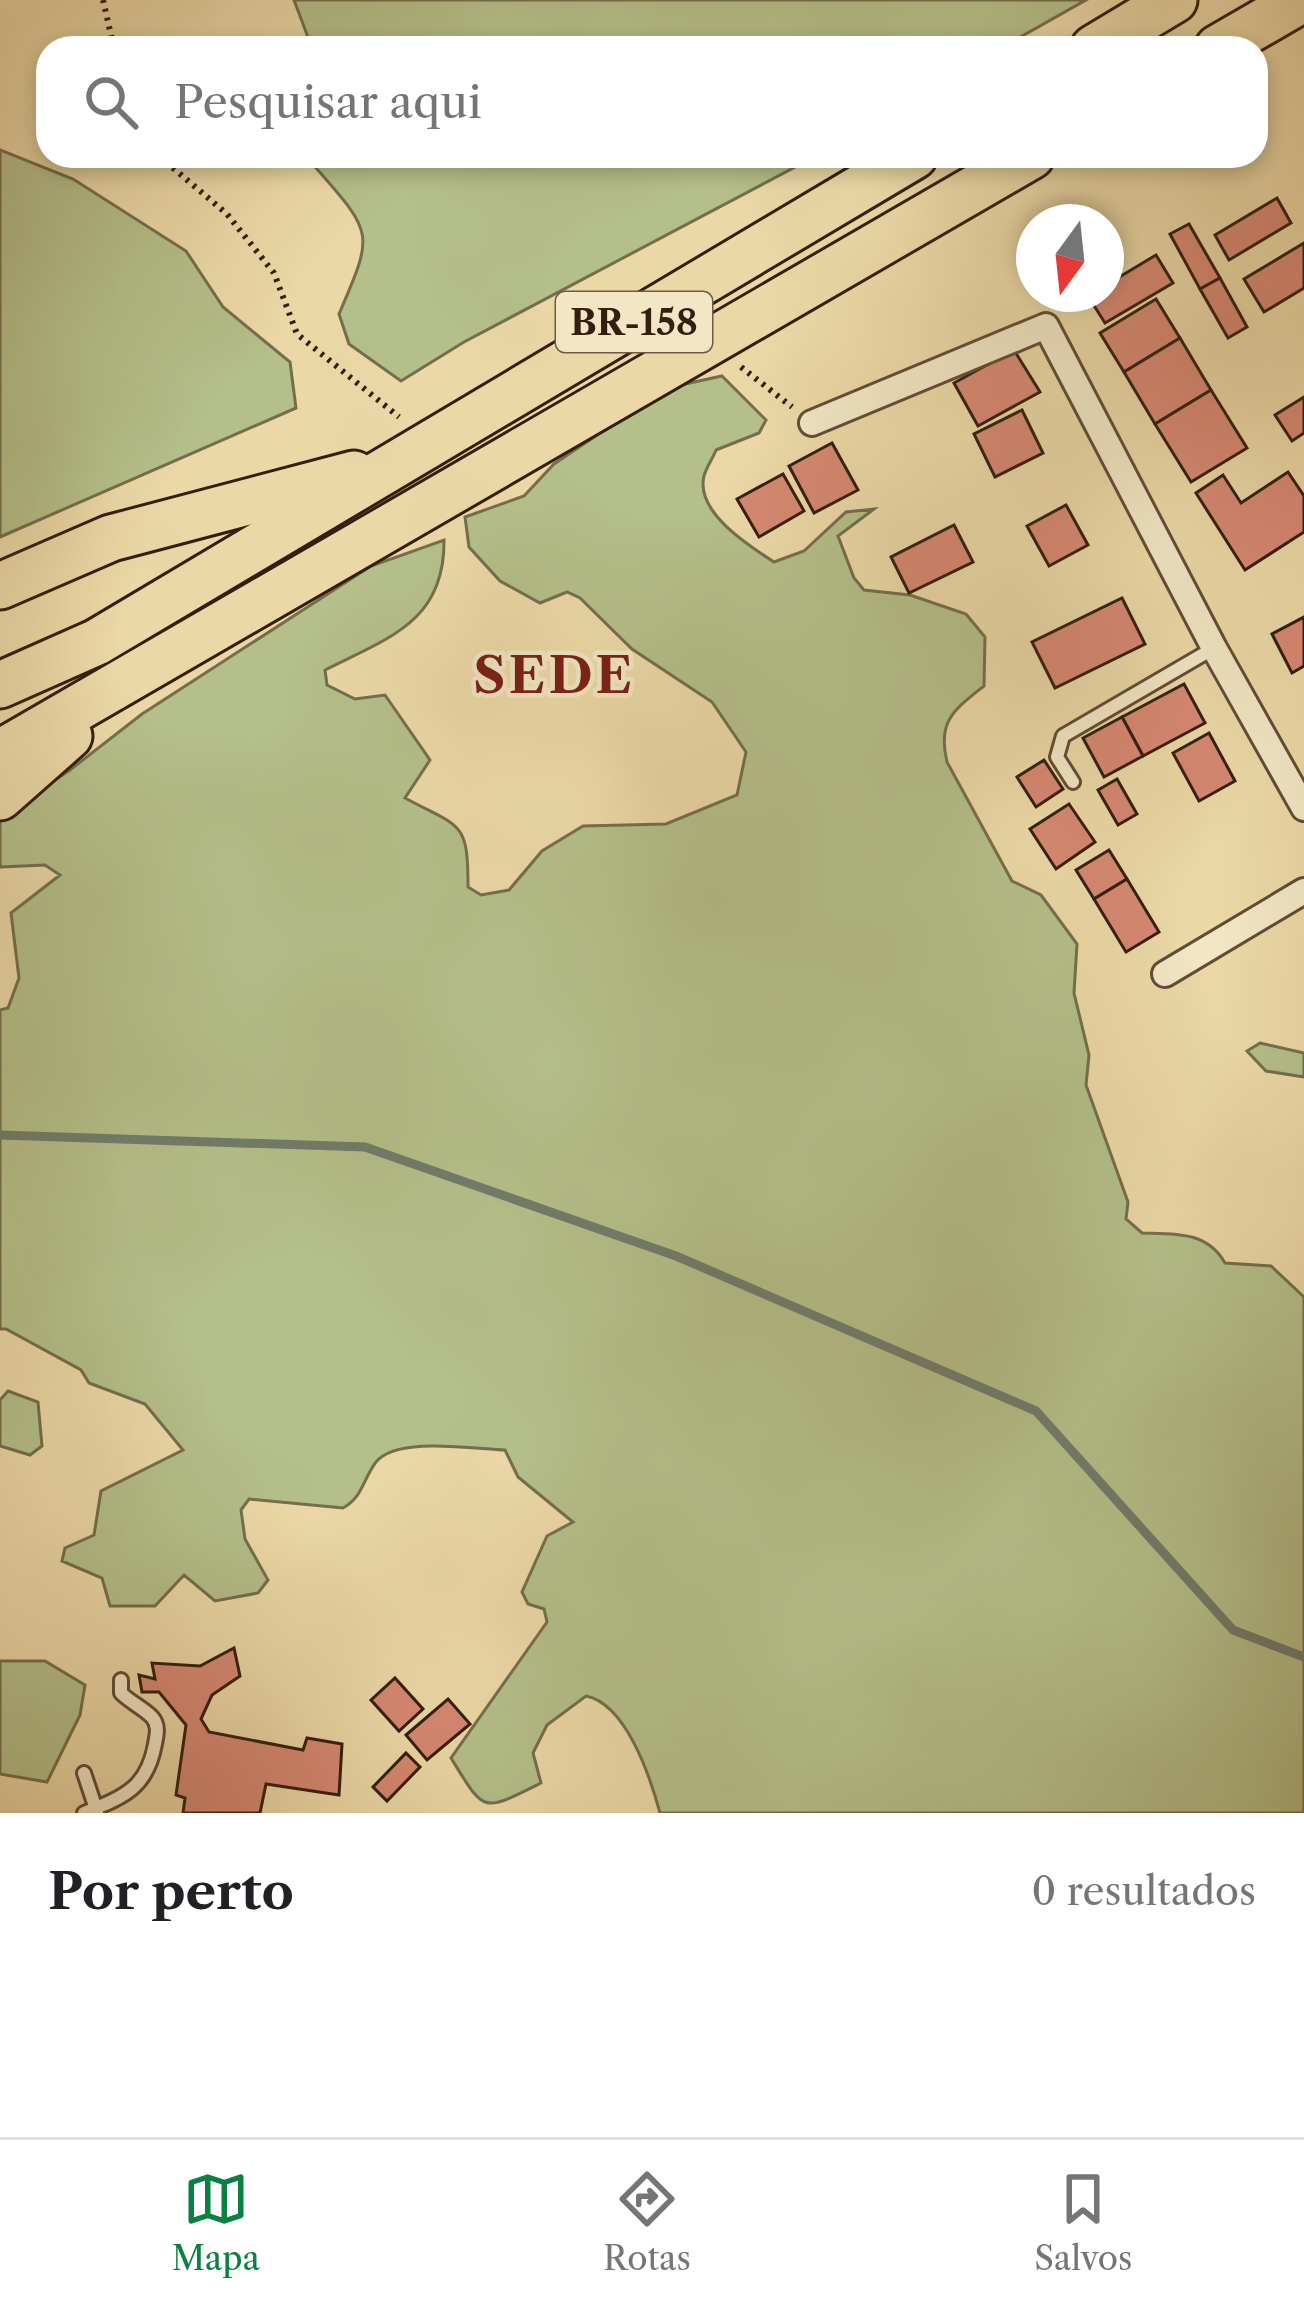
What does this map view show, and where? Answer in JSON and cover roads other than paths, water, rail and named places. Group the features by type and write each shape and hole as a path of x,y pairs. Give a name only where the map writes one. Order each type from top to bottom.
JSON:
{"highway":[{"path":"1114,36 1174,0"},
{"path":"1238,36 1300,0"},
{"name":"BR-158","path":"0,685 97,642 894,168"},
{"name":"BR-158","path":"0,753 1010,168"},
{"name":"BR-158","path":"0,586 112,538 414,453"},
{"name":"BR-158","path":"0,797 144,671"}],"street":[{"path":"812,423 1046,326 1214,648 1304,808"},
{"path":"1165,974 1304,891"}],"lane":[{"path":"1072,782 1058,757 1063,736 1214,648"},
{"path":"84,1773 93,1811 146,1778 158,1728 153,1718 121,1694 121,1680"}],"waterway":[{"path":"0,1135 365,1147 676,1256 1036,1411 1233,1630 1304,1657"}],"district":[{"name":"SEDE","path":"554,675"}]}
